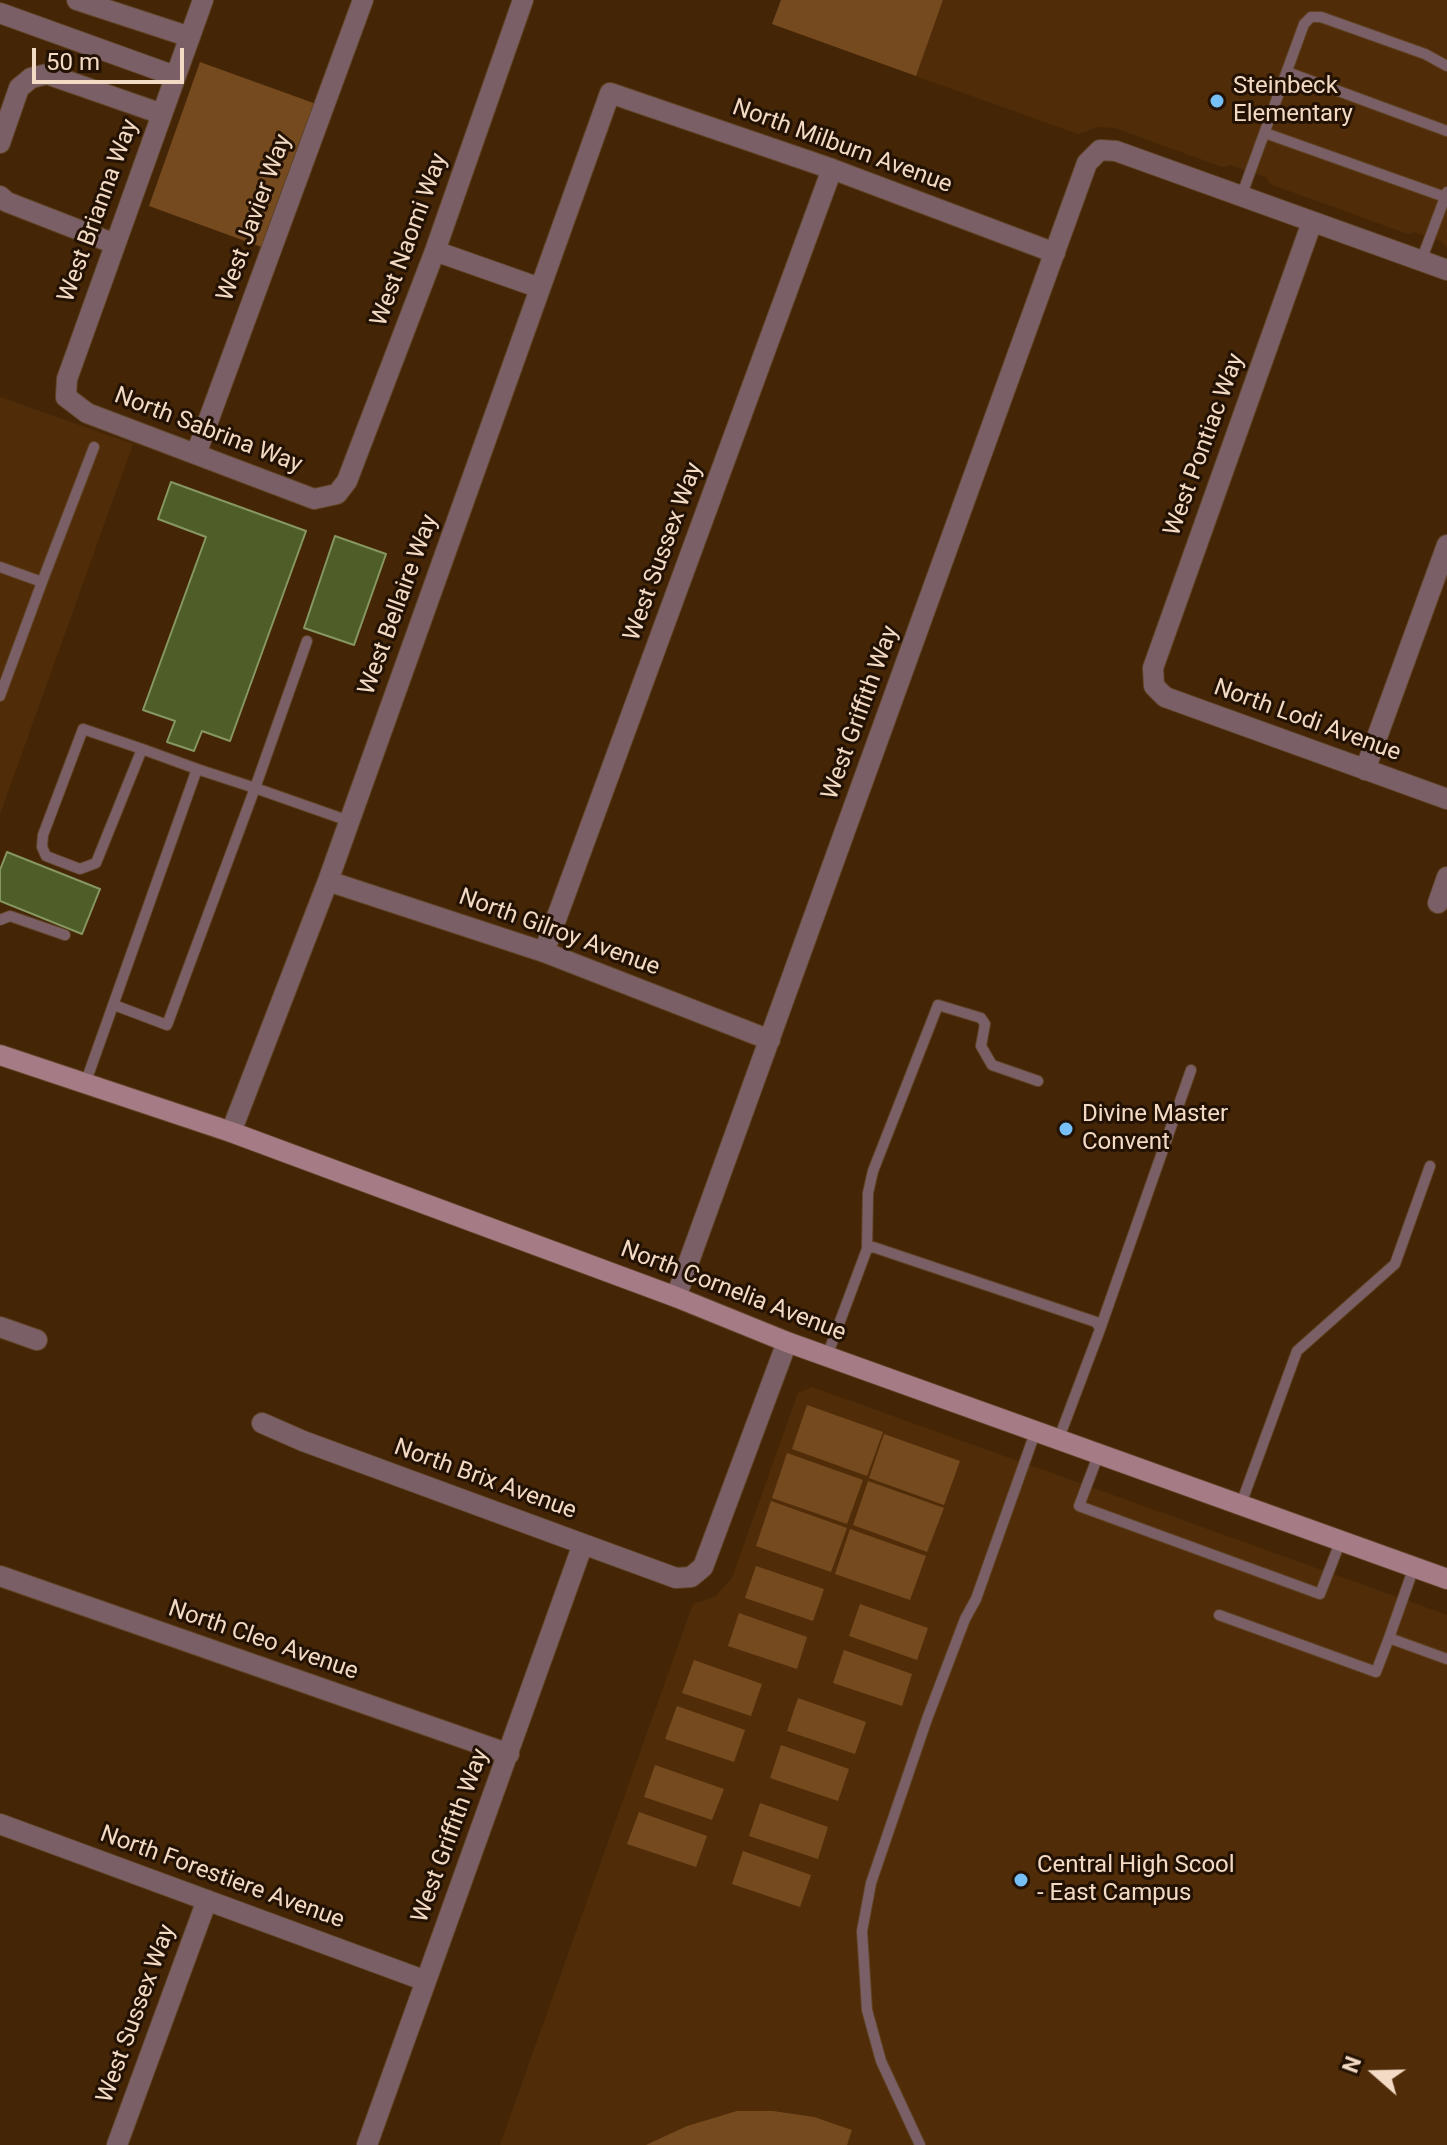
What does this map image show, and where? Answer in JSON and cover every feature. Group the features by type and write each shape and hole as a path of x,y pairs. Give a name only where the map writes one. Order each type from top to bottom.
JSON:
{"street":[{"path":"77,0 190,37"},
{"name":"West Brianna Way","path":"66,397 67,379 203,0"},
{"name":"West Javier Way","path":"196,454 363,0"},
{"name":"West Naomi Way","path":"337,494 347,481 435,251 523,0"},
{"path":"0,13 175,76"},
{"path":"0,143 19,88 31,78 47,74 162,114"},
{"name":"North Milburn Avenue","path":"610,93 832,169 1055,253"},
{"name":"West Bellaire Way","path":"231,1132 328,881 610,93"},
{"name":"West Griffith Way","path":"676,1297 1087,163 1100,150 1116,151 1241,197"},
{"name":"West Sussex Way","path":"544,952 832,169"},
{"path":"0,196 7,202 115,244"},
{"path":"1241,197 1447,270"},
{"name":"West Pontiac Way","path":"1154,686 1153,668 1312,222"},
{"path":"435,251 540,288"},
{"name":"North Sabrina Way","path":"66,397 87,413 314,499 337,494"},
{"path":"1365,770 1447,545"},
{"name":"North Lodi Avenue","path":"1154,686 1165,697 1447,799"},
{"path":"1438,903 1447,877"},
{"name":"North Gilroy Avenue","path":"328,881 544,952 770,1040"},
{"name":"North Cornelia Avenue","path":"0,1055 231,1132 676,1297 787,1342 1447,1579"},
{"path":"0,1327 37,1340"},
{"name":"North Brix Avenue","path":"262,1423 303,1441 676,1578 691,1577 703,1567 787,1342"},
{"name":"West Griffith Way","path":"367,2145 583,1544"},
{"name":"North Cleo Avenue","path":"0,1576 509,1754"},
{"name":"North Forestiere Avenue","path":"0,1824 426,1981"},
{"name":"West Sussex Way","path":"117,2145 207,1900"}],"lane":[{"path":"1241,197 1304,24 1311,17 1321,17 1410,49 1447,66"},
{"path":"1287,72 1447,131"},
{"path":"1265,133 1446,194 1421,261"},
{"path":"0,696 94,447"},
{"path":"0,567 42,582"},
{"path":"114,1005 167,1025 307,641"},
{"path":"142,749 96,863 80,869 46,856 42,847 43,835 83,729 142,749 197,769 349,821"},
{"path":"85,1084 197,769"},
{"path":"0,920 10,916 65,935"},
{"path":"827,1356 867,1249 868,1193 873,1171 938,1005 981,1018 985,1024 981,1046 992,1065 1038,1081"},
{"path":"1059,1438 1191,1070"},
{"path":"1241,1504 1297,1351 1395,1264 1430,1166"},
{"path":"867,1249 873,1247 1096,1322 1099,1327"},
{"path":"920,2145 886,2073 870,2023 862,1931 871,1883 927,1719 965,1619 976,1599 1036,1430"},
{"path":"1099,1453 1079,1506 1320,1594 1341,1540"},
{"path":"1219,1615 1376,1672 1414,1567"},
{"path":"1389,1638 1447,1659"}],"shaded area":[{"path":"781,0 943,0 916,76 772,24"},
{"name":"Steinbeck Elementary","path":"943,0 1447,0 1447,248 1441,241 1415,232 1408,234 1270,184 1266,177 1231,165 1222,167 1115,128 1097,127 1078,134 916,76"},
{"path":"200,62 319,105 267,249 149,206"},
{"path":"0,397 133,444 0,814"},
{"name":"Central High Scool - East Campus","path":"812,1387 1447,1615 1447,2145 500,2145 693,1604 716,1596 732,1578 798,1393"},
{"path":"807,1405 883,1432 867,1476 792,1449"},
{"path":"884,1434 960,1461 944,1505 869,1478"},
{"path":"787,1453 863,1480 847,1524 772,1498"},
{"path":"868,1481 944,1508 927,1552 853,1525"},
{"path":"771,1501 847,1528 831,1572 756,1546"},
{"path":"850,1529 926,1556 910,1600 835,1574"},
{"path":"756,1566 824,1589 813,1621 745,1598"},
{"path":"860,1604 928,1628 917,1660 849,1636"},
{"path":"739,1613 807,1637 797,1669 728,1646"},
{"path":"844,1650 912,1674 902,1706 833,1683"},
{"path":"694,1660 762,1684 751,1716 682,1693"},
{"path":"798,1698 866,1722 855,1754 787,1731"},
{"path":"677,1706 745,1730 734,1762 665,1739"},
{"path":"781,1745 849,1769 838,1801 770,1778"},
{"path":"655,1765 724,1789 712,1820 644,1797"},
{"path":"760,1803 828,1827 818,1859 749,1836"},
{"path":"639,1812 707,1836 696,1867 627,1844"},
{"path":"743,1851 811,1875 800,1907 732,1884"},
{"path":"737,2111 773,2111 814,2117 852,2130 847,2145 646,2145 687,2126"}],"building":[{"path":"171,482 306,531 230,741 202,731 194,751 167,742 175,721 143,710 206,537 158,519"},
{"path":"335,536 386,554 354,645 304,628"},
{"path":"7,852 100,889 82,934 0,901 0,870"}],"place":[{"name":"Steinbeck Elementary","path":"1217,101"},
{"name":"Divine Master Convent","path":"1066,1129"},
{"name":"Central High Scool - East Campus","path":"1021,1880"}]}
